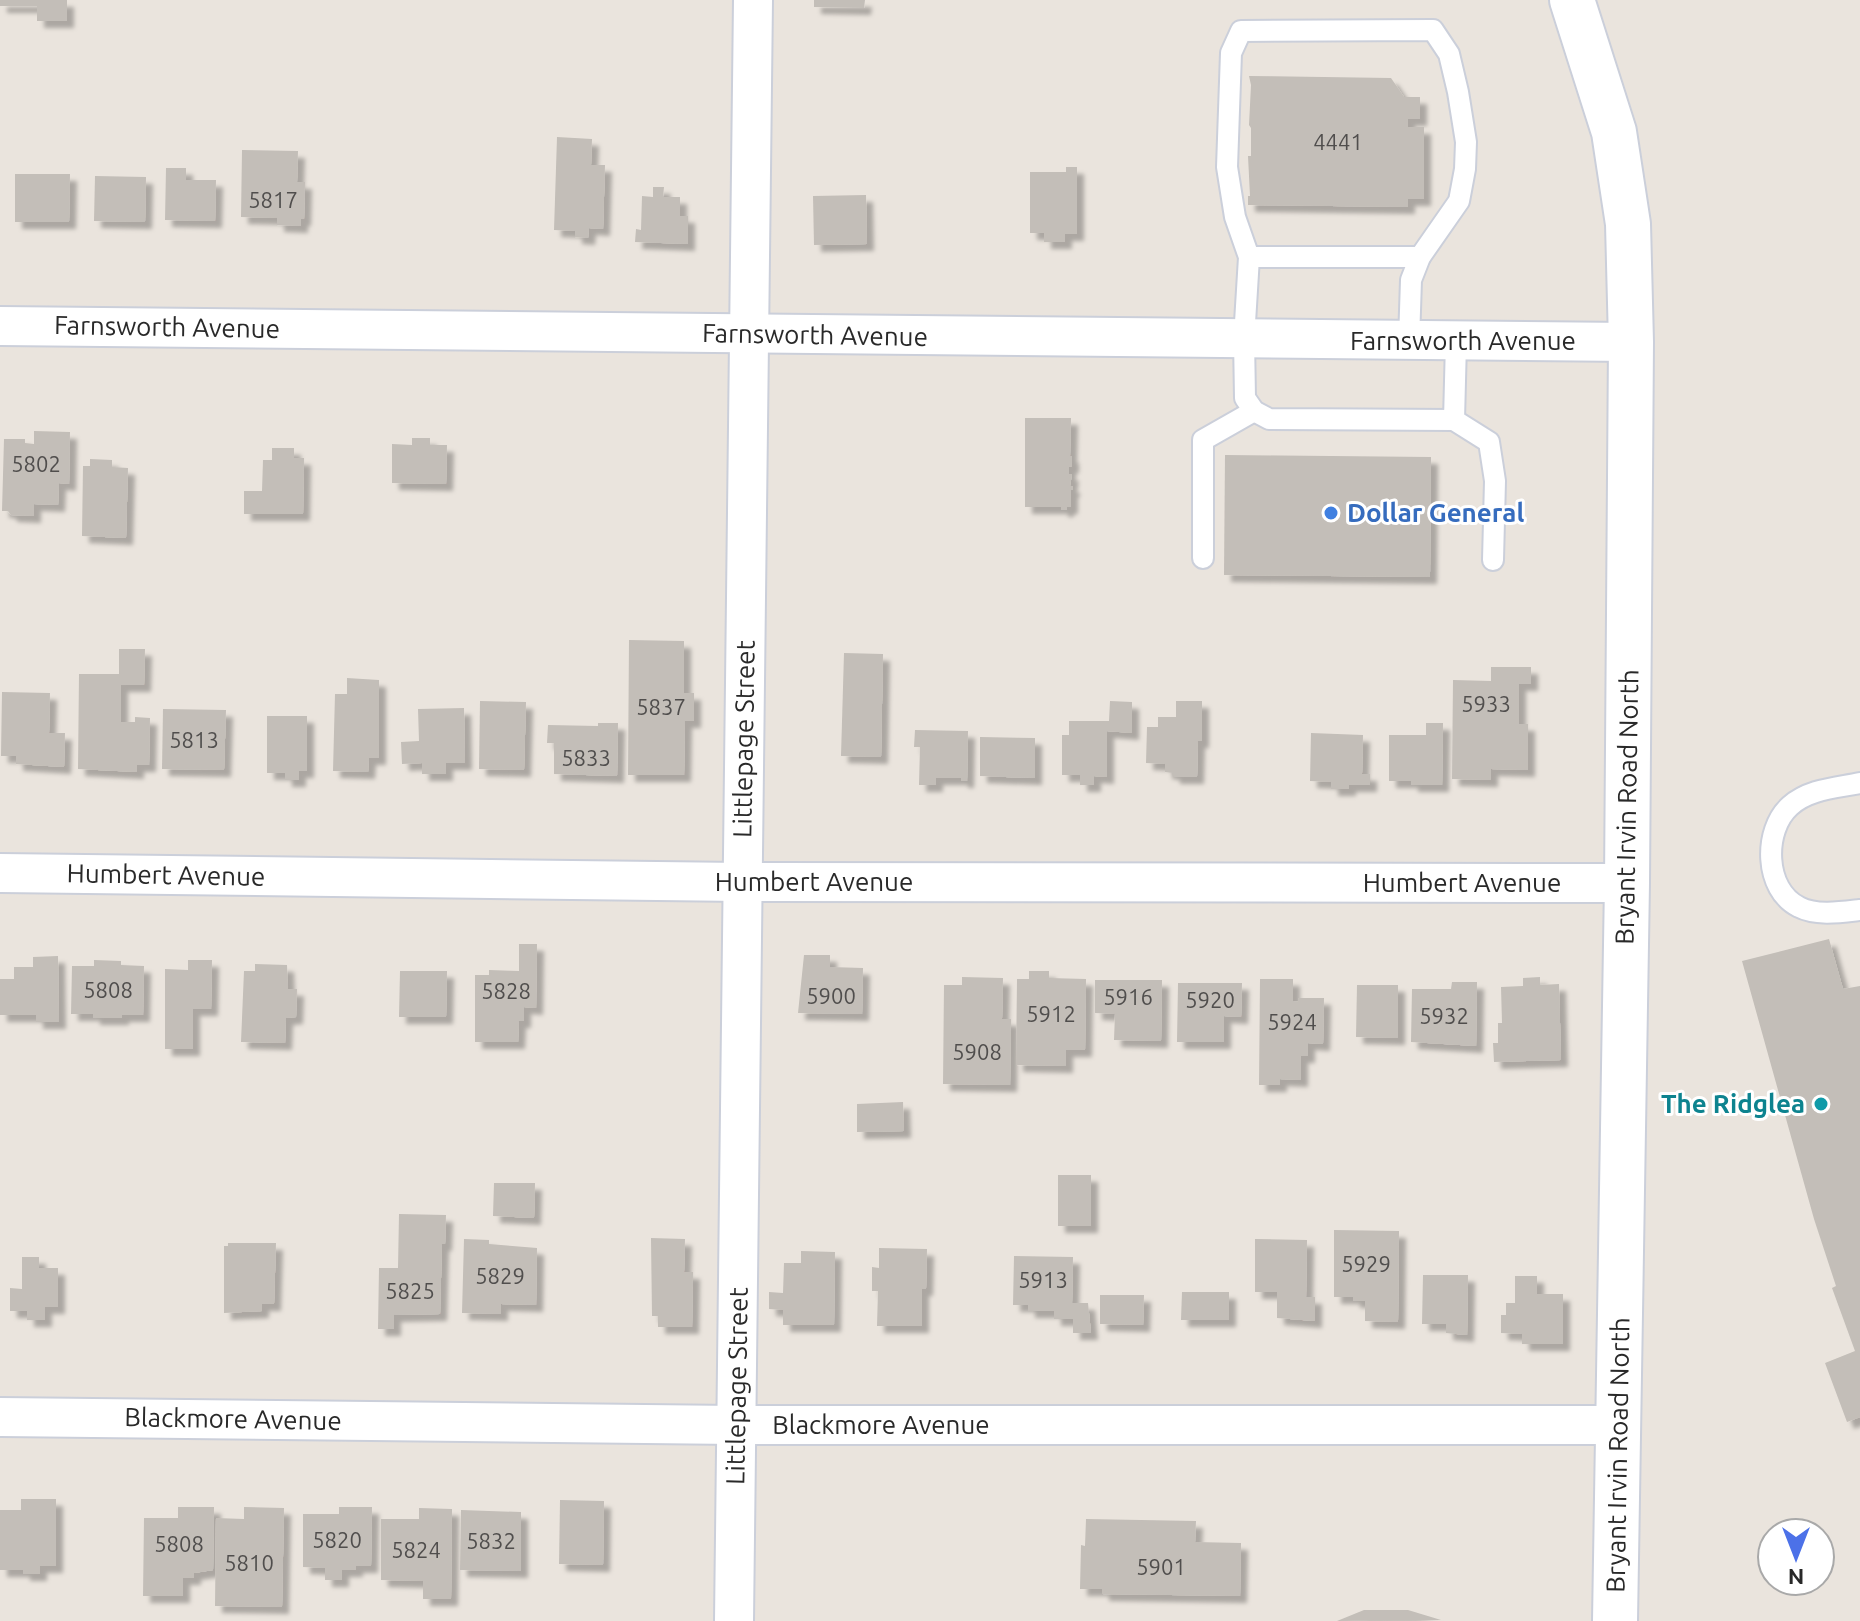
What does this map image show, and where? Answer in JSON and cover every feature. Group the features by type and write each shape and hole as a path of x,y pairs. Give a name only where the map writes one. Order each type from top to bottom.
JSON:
{"main road":[{"name":"Bryant Irvin Road North","path":"1572,0 1614,132 1628,224 1631,342 1627,883 1615,1621"}],"street":[{"name":"Littlepage Street","path":"734,1621 753,0"},
{"name":"Farnsworth Avenue","path":"0,326 1631,342"},
{"name":"Humbert Avenue","path":"0,873 742,882 1627,883"},
{"name":"Blackmore Avenue","path":"0,1417 736,1425 1618,1425"}],"lane":[{"path":"1409,341 1411,280 1420,257 1459,201 1465,169 1466,142 1449,54 1433,30 1241,31 1231,53 1227,167 1235,217 1249,257 1244,339 1245,398 1254,411 1269,419 1454,420 1489,442 1495,481 1493,560"},
{"path":"1249,257 1420,257"},
{"path":"1454,420 1456,342"},
{"path":"1203,558 1203,440 1254,411"},
{"path":"1860,783 1809,793 1791,804 1779,818 1772,842 1774,873 1783,897 1802,909 1834,912 1860,910"}],"building":[{"path":"0,0 67,0 67,21 37,21 37,6 0,6"},
{"path":"814,0 865,0 864,8 814,7"},
{"path":"1249,76 1391,78 1404,97 1420,97 1420,119 1408,119 1408,127 1424,127 1424,199 1408,199 1408,207 1248,205 1248,156 1251,156"},
{"path":"557,137 592,139 591,165 605,165 603,229 589,228 588,238 575,237 575,231 554,230"},
{"path":"242,150 298,151 297,182 305,182 301,226 277,225 277,218 241,217"},
{"path":"1066,167 1077,167 1077,234 1065,234 1065,242 1044,242 1044,233 1030,233 1030,172 1066,172"},
{"path":"166,168 186,168 186,180 216,180 215,221 165,220"},
{"path":"15,174 70,174 69,222 15,222"},
{"path":"95,176 146,177 145,222 94,221"},
{"path":"653,187 664,187 663,197 680,197 680,216 688,216 688,244 635,242 636,229 641,230 642,196 653,197"},
{"path":"866,195 867,244 814,245 813,196"},
{"path":"1025,418 1071,418 1072,466 1069,467 1069,474 1072,474 1070,486 1073,490 1071,507 1067,510 1061,510 1061,507 1025,507"},
{"path":"34,431 70,432 69,484 59,483 58,505 34,504 34,516 11,515 8,511 2,511 4,439 25,439 25,443 34,444"},
{"path":"412,438 430,438 430,445 447,445 446,484 392,483 392,444 412,445"},
{"path":"272,448 294,448 294,458 304,458 303,514 244,514 244,491 262,491 263,460 272,460"},
{"path":"1225,455 1431,457 1430,577 1224,575"},
{"path":"90,459 112,460 112,467 128,468 126,538 82,536 83,466 90,466"},
{"path":"629,640 684,641 684,693 694,693 694,721 685,721 684,775 628,775"},
{"path":"119,649 145,649 144,685 121,685 121,722 135,722 135,717 150,718 149,765 137,765 137,772 78,769 79,674 119,674"},
{"path":"844,653 883,654 881,757 841,756"},
{"path":"1491,667 1531,667 1531,684 1519,684 1519,724 1528,724 1528,770 1491,769 1491,780 1452,779 1453,680 1491,681"},
{"path":"347,678 379,680 379,758 369,758 368,772 333,771 335,694 347,694"},
{"path":"2,692 50,693 49,733 65,733 64,767 16,764 16,756 1,756"},
{"path":"480,701 526,702 524,770 479,769"},
{"path":"1110,701 1132,702 1132,733 1107,731 1107,777 1094,776 1094,785 1080,785 1080,775 1062,775 1062,735 1069,735 1069,721 1109,721"},
{"path":"1176,701 1202,701 1202,741 1198,741 1197,777 1173,777 1173,773 1165,772 1165,764 1146,763 1147,727 1158,727 1158,717 1176,717"},
{"path":"464,708 465,763 446,763 446,774 422,774 422,763 402,764 401,742 419,741 418,709"},
{"path":"163,709 226,710 224,770 162,769"},
{"path":"267,716 307,716 307,771 299,771 299,780 285,780 285,773 267,773"},
{"path":"598,723 618,723 617,776 554,774 554,743 547,743 548,725 598,726"},
{"path":"1426,723 1443,723 1442,785 1389,781 1389,735 1426,735"},
{"path":"915,730 968,731 967,781 961,781 961,778 936,778 936,785 919,785 920,747 914,747"},
{"path":"1311,733 1363,735 1362,774 1370,774 1370,785 1331,789 1331,782 1310,781"},
{"path":"980,737 1035,738 1035,778 980,776"},
{"name":"The Ridglea","path":"1829,939 1843,989 1860,986 1860,1417 1847,1422 1825,1363 1855,1351 1832,1288 1836,1286 1814,1219 1742,961"},
{"path":"519,944 537,944 536,1008 524,1007 524,1021 519,1021 518,1042 475,1042 475,975 489,975 489,970 519,971"},
{"path":"804,955 830,955 830,967 863,968 862,1014 798,1013"},
{"path":"58,956 59,1022 36,1022 36,1015 0,1015 0,979 14,979 14,967 33,967 33,957"},
{"path":"94,960 144,966 143,1015 93,1018 93,1014 71,1014 72,966 94,966"},
{"path":"188,960 212,960 211,1009 193,1009 193,1049 165,1049 165,969 188,970"},
{"path":"255,964 287,965 288,989 297,989 296,1017 286,1018 285,1043 241,1042 244,971 255,971"},
{"path":"400,971 447,971 446,1017 399,1017"},
{"path":"1029,971 1049,971 1049,978 1086,979 1085,1050 1066,1050 1066,1066 1016,1065 1017,979 1029,979"},
{"path":"962,977 1003,978 1002,1019 1011,1019 1010,1085 943,1084 944,985 962,985"},
{"path":"1540,977 1540,985 1559,984 1561,1060 1494,1062 1493,1043 1498,1043 1498,1023 1502,1023 1501,987 1523,986 1523,978"},
{"path":"1260,979 1293,979 1293,1001 1298,1002 1298,998 1324,998 1323,1044 1308,1043 1308,1056 1301,1056 1301,1080 1280,1079 1280,1085 1259,1085"},
{"path":"1095,980 1162,980 1161,1041 1114,1040 1115,1014 1095,1013"},
{"path":"1452,982 1477,982 1476,1046 1411,1042 1412,989 1451,989"},
{"path":"1178,983 1242,983 1241,1017 1224,1016 1224,1042 1177,1042"},
{"path":"1357,985 1398,985 1398,1038 1356,1037"},
{"path":"903,1102 904,1131 857,1132 857,1104"},
{"path":"1058,1175 1091,1175 1091,1226 1058,1226"},
{"path":"494,1183 535,1183 534,1218 493,1216"},
{"path":"399,1214 446,1215 440,1314 394,1315 394,1329 378,1329 379,1268 398,1268"},
{"path":"1334,1230 1399,1231 1398,1322 1365,1321 1365,1301 1353,1301 1353,1297 1334,1297"},
{"path":"651,1238 685,1239 684,1272 693,1272 692,1327 658,1327 658,1316 652,1316"},
{"path":"464,1239 537,1248 536,1305 501,1304 501,1314 462,1313"},
{"path":"1255,1239 1307,1240 1306,1297 1315,1297 1315,1321 1277,1318 1277,1292 1255,1292"},
{"path":"228,1243 276,1243 274,1304 262,1304 262,1311 224,1313 224,1246"},
{"path":"879,1248 927,1249 922,1326 877,1326 878,1291 872,1291 872,1267 879,1268"},
{"path":"801,1251 835,1252 834,1325 783,1325 783,1310 769,1309 769,1292 783,1293 784,1263 801,1263"},
{"path":"1014,1256 1073,1257 1072,1303 1088,1303 1091,1333 1073,1333 1073,1319 1054,1319 1054,1311 1028,1311 1028,1305 1013,1305"},
{"path":"22,1257 39,1257 39,1268 58,1268 58,1307 45,1307 45,1320 27,1320 27,1311 10,1311 10,1288 22,1289"},
{"path":"1423,1275 1468,1275 1467,1335 1446,1333 1446,1324 1422,1324"},
{"path":"1515,1276 1537,1276 1537,1294 1563,1294 1563,1344 1522,1344 1522,1334 1501,1333 1501,1315 1506,1315 1506,1303 1515,1303"},
{"path":"1182,1292 1229,1292 1229,1320 1181,1320"},
{"path":"1100,1295 1144,1295 1143,1325 1100,1324"},
{"path":"21,1499 56,1499 56,1566 40,1566 40,1574 0,1570 0,1510 21,1510"},
{"path":"560,1500 604,1501 603,1565 559,1564"},
{"path":"178,1507 214,1507 213,1570 194,1573 194,1578 183,1578 183,1596 143,1596 144,1518 178,1518"},
{"path":"244,1507 284,1508 282,1607 215,1606 216,1518 244,1519"},
{"path":"339,1507 372,1507 371,1566 342,1570 342,1580 325,1580 325,1568 303,1567 303,1514 339,1514"},
{"path":"419,1508 452,1509 451,1599 423,1599 423,1581 381,1580 381,1519 419,1519"},
{"path":"461,1510 521,1512 521,1571 460,1570"},
{"path":"1086,1519 1196,1521 1195,1542 1241,1543 1240,1596 1102,1594 1102,1589 1080,1589 1081,1545 1085,1546"},
{"path":"1364,1610 1408,1610 1441,1620 1337,1621"}],"place":[{"name":"Dollar General","path":"1331,513"},
{"name":"The Ridglea","path":"1821,1104"}]}
